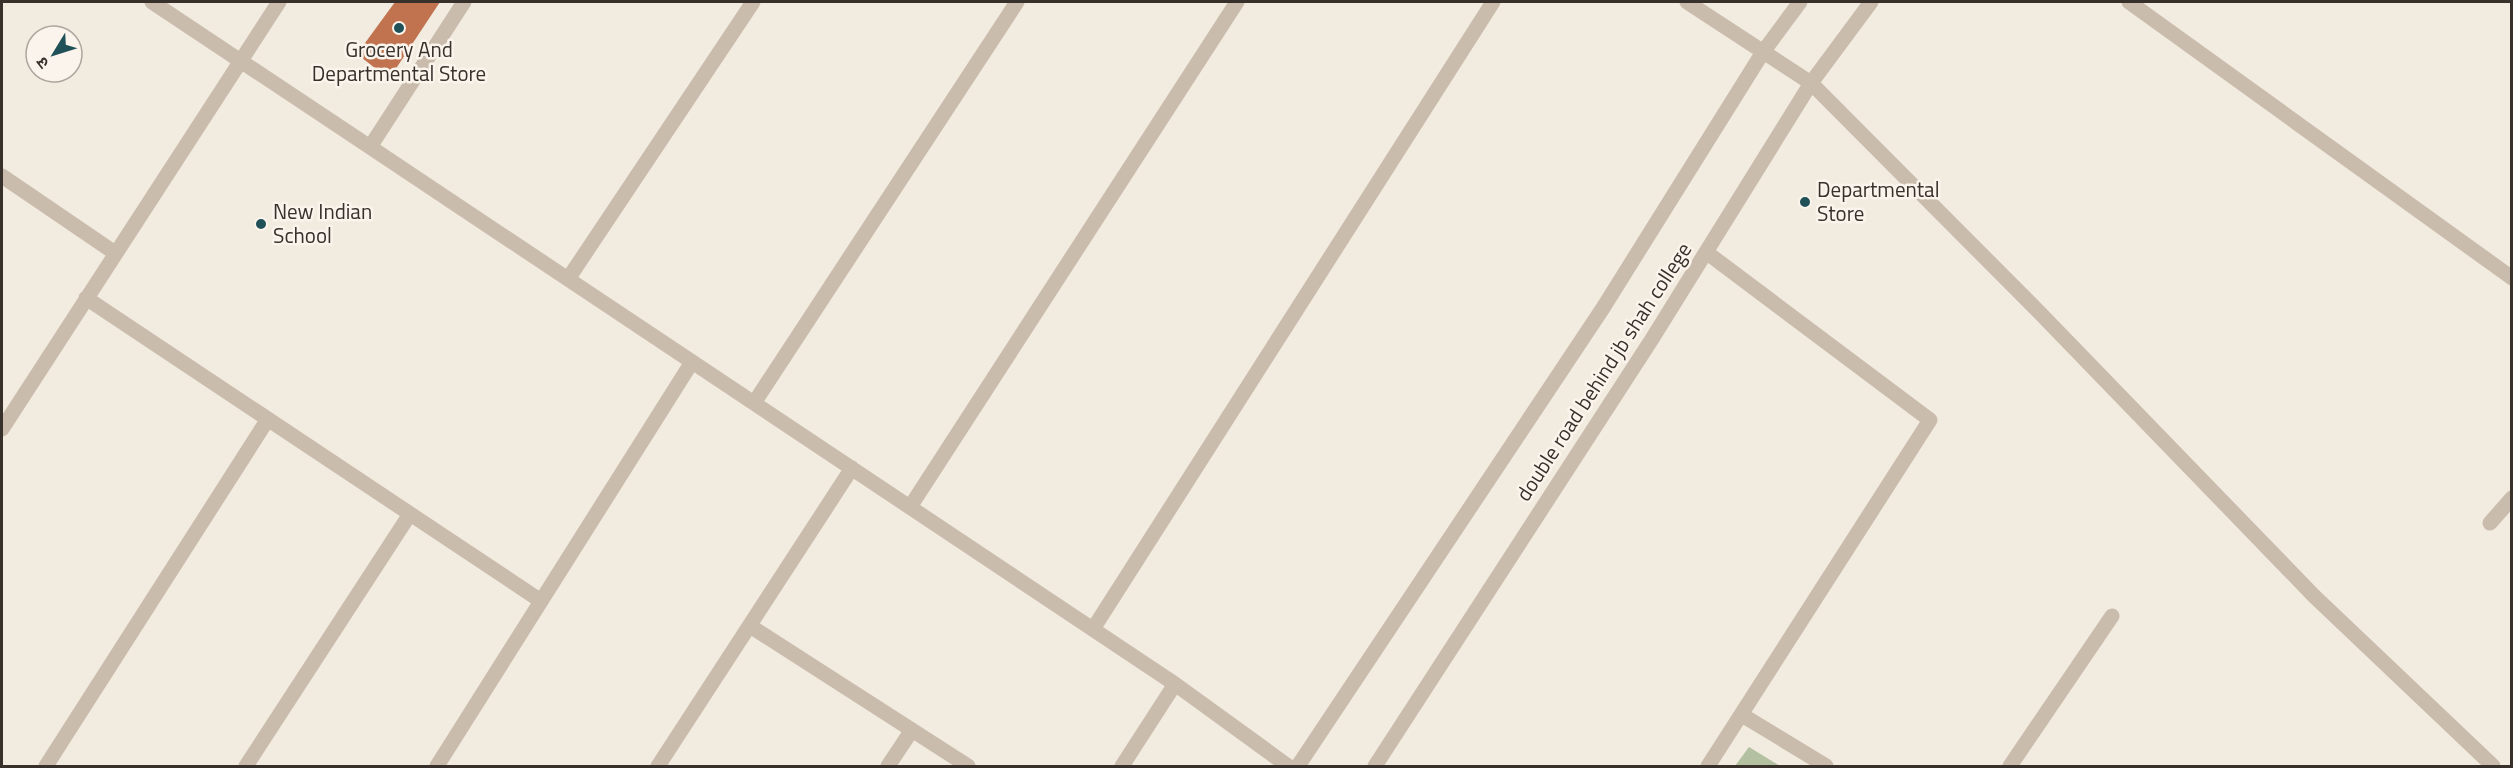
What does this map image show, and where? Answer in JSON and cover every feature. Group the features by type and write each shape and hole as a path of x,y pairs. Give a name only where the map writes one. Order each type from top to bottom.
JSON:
{"street":[{"path":"152,2 1175,684 1288,766"},
{"path":"2,429 279,2"},
{"path":"370,147 464,2"},
{"path":"568,279 753,2"},
{"path":"754,403 1017,2"},
{"path":"910,507 1237,2"},
{"path":"1093,629 1492,2"},
{"path":"1687,2 1811,83 2039,312 2314,596 2493,766"},
{"path":"1298,766 1603,308 1763,52 1800,2"},
{"name":"double road behind jb shah college","path":"1375,766 1706,252 1811,83 1871,2"},
{"path":"2129,2 2511,278"},
{"path":"2,176 115,254"},
{"path":"1706,252 1930,420 1708,766"},
{"path":"86,298 541,601"},
{"path":"437,766 692,362"},
{"path":"46,766 268,419"},
{"path":"658,766 852,468"},
{"path":"2490,523 2511,498"},
{"path":"246,766 410,514"},
{"path":"2010,766 2112,616"},
{"path":"750,626 968,766"},
{"path":"1122,766 1175,684"},
{"path":"1742,714 1826,766"},
{"path":"888,766 912,730"}],"green space":[{"path":"1749,747 1780,766 1735,766"}],"building":[{"name":"Grocery And Departmental Store","path":"395,2 440,2 389,79 357,54"}],"place":[{"name":"Grocery And Departmental Store","path":"399,28"},
{"name":"Departmental Store","path":"1805,202"},
{"name":"New Indian School","path":"261,224"}]}
